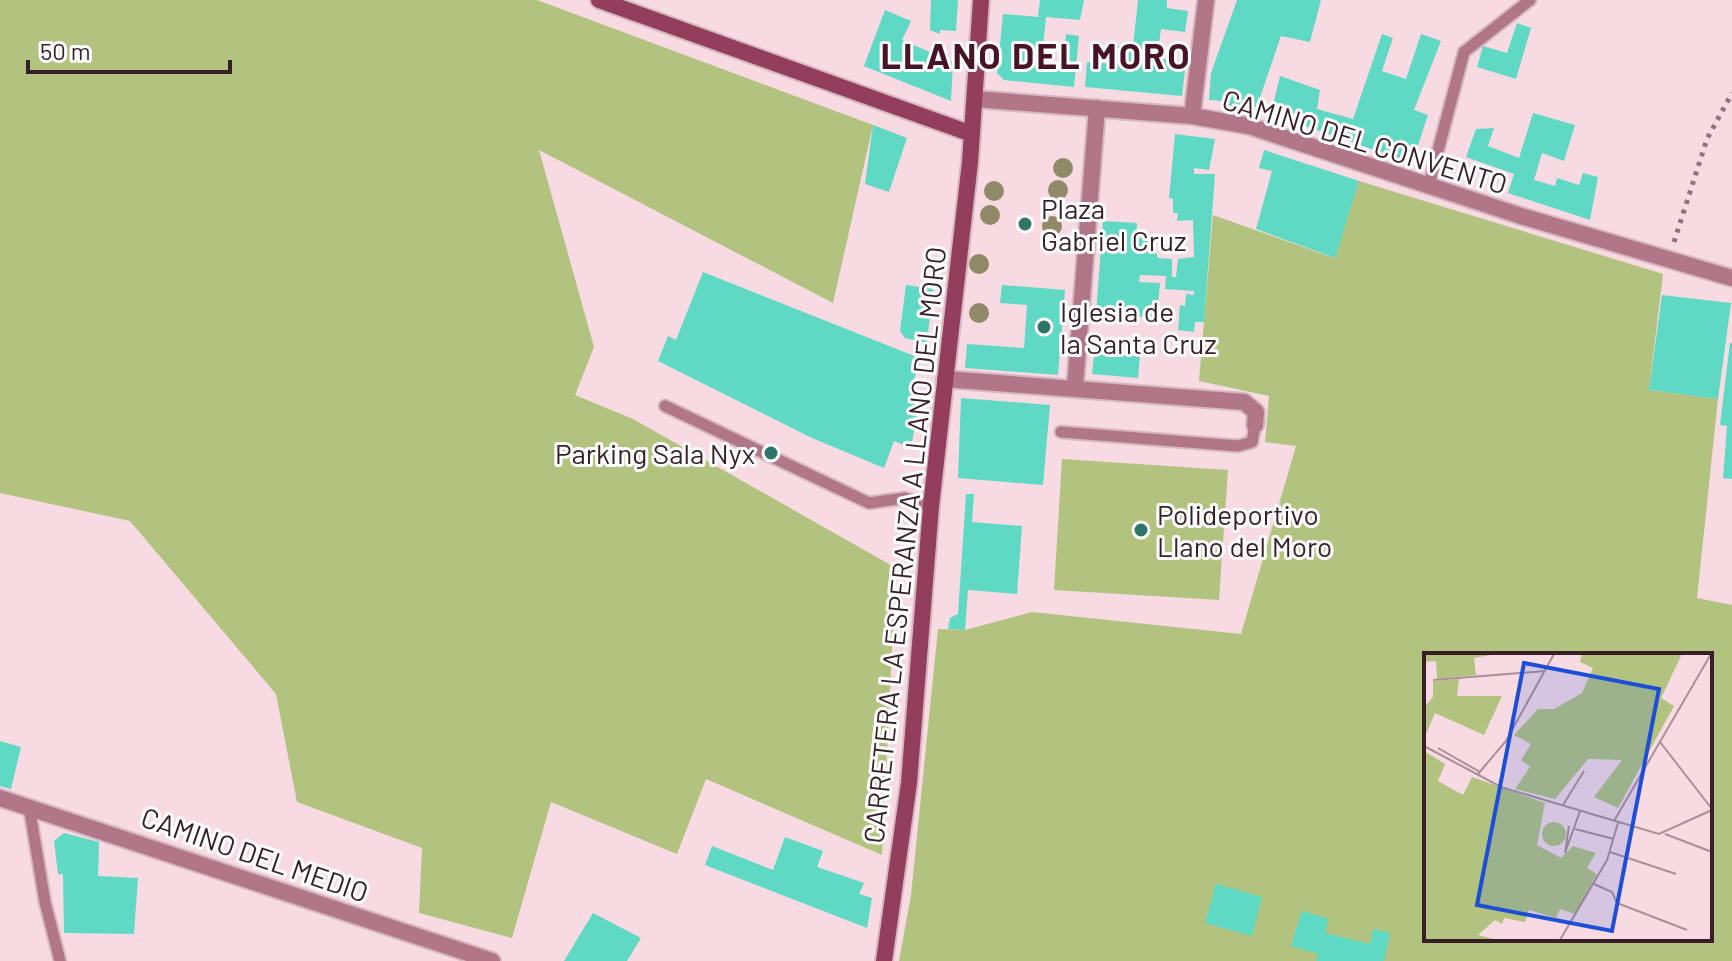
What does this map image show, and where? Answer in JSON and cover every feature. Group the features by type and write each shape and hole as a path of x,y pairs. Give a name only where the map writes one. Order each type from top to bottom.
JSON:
{"main road":[{"path":"599,0 972,134"},
{"name":"CARRETERA LA ESPERANZA A LLANO DEL MORO","path":"884,961 909,783 931,506 972,134 981,0"}],"street":[{"path":"1192,116 1206,0"},
{"name":"CAMINO DEL CONVENTO","path":"975,99 1192,116 1249,126 1732,278"},
{"path":"1075,387 1097,108"},
{"path":"945,379 1244,402 1256,412 1255,425"},
{"name":"CAMINO DEL MEDIO","path":"0,798 492,961"}],"lane":[{"path":"1429,185 1464,52 1530,0"},
{"path":"665,406 869,503 905,498 931,506"},
{"path":"1061,432 1238,446 1252,442 1255,425"},
{"path":"29,806 45,902 60,961"}],"path":[{"path":"1668,258 1707,139 1732,93"}],"green space":[{"path":"0,0 537,0 873,125 833,303 539,150 594,347 575,395 633,419 896,568 882,855 706,779 677,854 551,802 512,938 419,913 422,848 297,802 276,694 130,521 0,493"},
{"path":"1359,181 1663,274 1649,390 1718,399 1697,598 1732,605 1732,961 899,961 911,895 938,629 965,630 1032,612 1241,634 1296,446 1265,442 1269,396 1199,381 1213,215 1334,258"},
{"name":"Polideportivo Llano del Moro","path":"1062,459 1228,470 1219,600 1054,590"}],"building":[{"path":"931,0 958,0 956,31 940,30 940,34 930,30"},
{"path":"1040,0 1084,0 1080,20 1046,17 1043,47 1052,48 1050,66 1062,67 1066,34 1079,36 1074,87 1004,80 997,73 1003,14 1038,17"},
{"path":"1138,0 1167,0 1167,8 1188,11 1185,32 1161,29 1157,58 1186,62 1182,96 1085,87 1087,62 1116,64 1117,46 1133,46"},
{"path":"1237,0 1321,0 1310,42 1281,36 1255,112 1223,104 1223,101 1209,100 1211,73"},
{"path":"885,10 911,21 902,40 953,62 951,101 864,66"},
{"path":"1517,23 1531,28 1516,79 1477,67 1483,46 1507,53"},
{"path":"1382,34 1393,38 1382,71 1406,79 1421,34 1441,41 1414,110 1428,115 1412,163 1271,114 1280,76 1320,90 1317,109 1353,119"},
{"path":"1533,113 1575,125 1564,161 1542,153 1534,180 1555,186 1557,178 1579,185 1583,173 1598,177 1590,220 1508,193 1514,174 1466,157 1476,129 1494,128 1488,146 1519,158"},
{"path":"873,125 907,138 889,192 865,184"},
{"path":"1175,134 1215,139 1209,170 1194,168 1194,174 1215,174 1204,322 1195,322 1194,332 1178,330 1180,305 1185,306 1186,294 1194,295 1194,291 1165,289 1166,276 1140,275 1139,282 1160,283 1157,318 1096,314 1103,221 1137,223 1136,238 1151,238 1158,258 1172,259 1172,277 1176,277 1178,259 1194,257 1193,220 1177,221 1178,213 1173,213 1173,199 1169,198"},
{"path":"1264,150 1359,181 1335,258 1256,229 1272,171 1259,168"},
{"path":"703,272 922,359 910,389 919,402 911,448 894,441 884,468 812,438 658,361 668,336 676,340"},
{"path":"906,285 933,289 927,343 905,338 900,331"},
{"name":"Iglesia de la Santa Cruz","path":"1002,285 1065,290 1058,375 965,368 967,344 1024,348 1027,305 1000,303"},
{"path":"1662,295 1731,303 1718,399 1649,390"},
{"path":"1730,343 1732,479 1723,478 1727,426 1720,425"},
{"path":"1095,345 1111,346 1110,354 1140,356 1138,378 1092,374"},
{"path":"961,398 1050,405 1043,485 958,478"},
{"path":"966,494 974,494 972,522 1022,526 1017,594 968,590 965,630 948,629 950,618 958,614"},
{"path":"0,741 21,747 11,789 0,786"},
{"path":"64,833 99,842 98,876 138,878 134,934 64,933 63,874 58,874 54,841"},
{"path":"785,837 823,851 817,867 864,883 859,894 872,898 867,928 705,865 712,846 773,870"},
{"path":"1216,884 1262,897 1252,936 1205,923"},
{"path":"1302,911 1329,919 1325,933 1370,944 1373,929 1390,933 1384,961 1316,961 1318,954 1291,946"},
{"path":"593,913 641,938 627,961 564,961"}],"place":[{"name":"Plaza Gabriel Cruz","path":"1025,224"},
{"name":"Iglesia de la Santa Cruz","path":"1044,327"},
{"name":"Parking Sala Nyx","path":"771,453"},
{"name":"Polideportivo Llano del Moro","path":"1141,530"}],"district":[{"name":"LLANO DEL MORO","path":"1036,54"}]}
